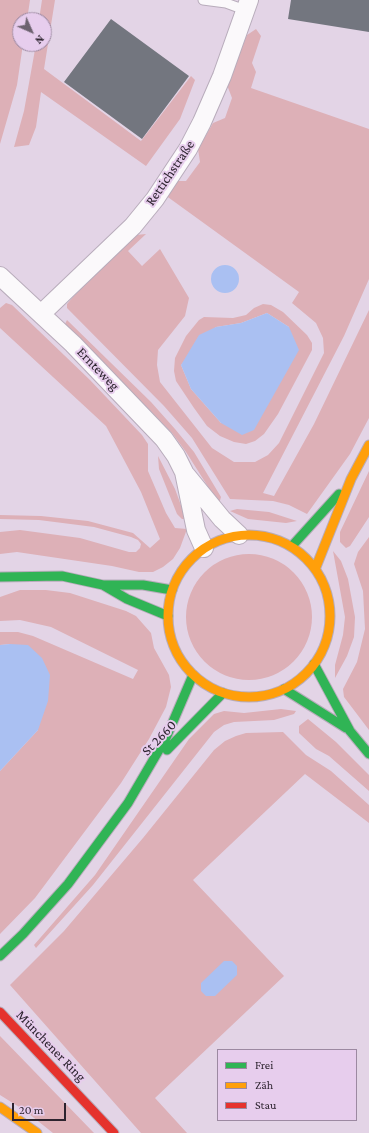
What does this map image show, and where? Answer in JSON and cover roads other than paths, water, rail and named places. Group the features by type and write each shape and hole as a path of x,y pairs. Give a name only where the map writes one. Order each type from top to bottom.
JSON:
{"main road":[{"path":"316,567 351,479 369,445"},
{"path":"292,546 351,479"},
{"path":"239,535 262,535 292,546 316,567 326,587 330,615 326,641 314,664 298,680 284,689 255,697 239,697 223,693 207,685 193,675 173,646 168,616 172,590 179,574 187,563 204,548 222,539 239,535"},
{"path":"0,577 34,575 62,576 104,585 143,585 172,590"},
{"path":"104,585 127,599 168,616"},
{"path":"314,664 350,731 369,754"},
{"name":"St 2660","path":"0,956 23,934 61,892 98,845 150,768 178,714 193,675"},
{"path":"284,689 350,731"},
{"name":"St 2660","path":"150,768 223,693"},
{"name":"Münchener Ring","path":"0,1012 114,1133"},
{"path":"0,1107 37,1133"}],"street":[{"name":"Rettichstraße","path":"42,313 133,226 155,199 188,149 202,122 222,76 247,5"},
{"name":"Ernteweg","path":"0,276 42,313 150,423 172,450 184,472 222,519 239,535"},
{"name":"Ernteweg","path":"184,472 196,530 204,548"}],"lane":[{"path":"203,0 247,5"}],"water":[{"path":"225,265 235,269 239,279 235,289 225,293 215,289 211,279 215,269"},
{"path":"267,313 289,327 299,350 254,430 242,435 221,423 191,389 181,365 199,335 216,327 241,323"},
{"path":"0,645 28,645 42,658 50,675 48,701 38,730 0,771"},
{"path":"224,961 232,961 237,966 237,975 215,996 206,996 201,991 201,983"}]}
